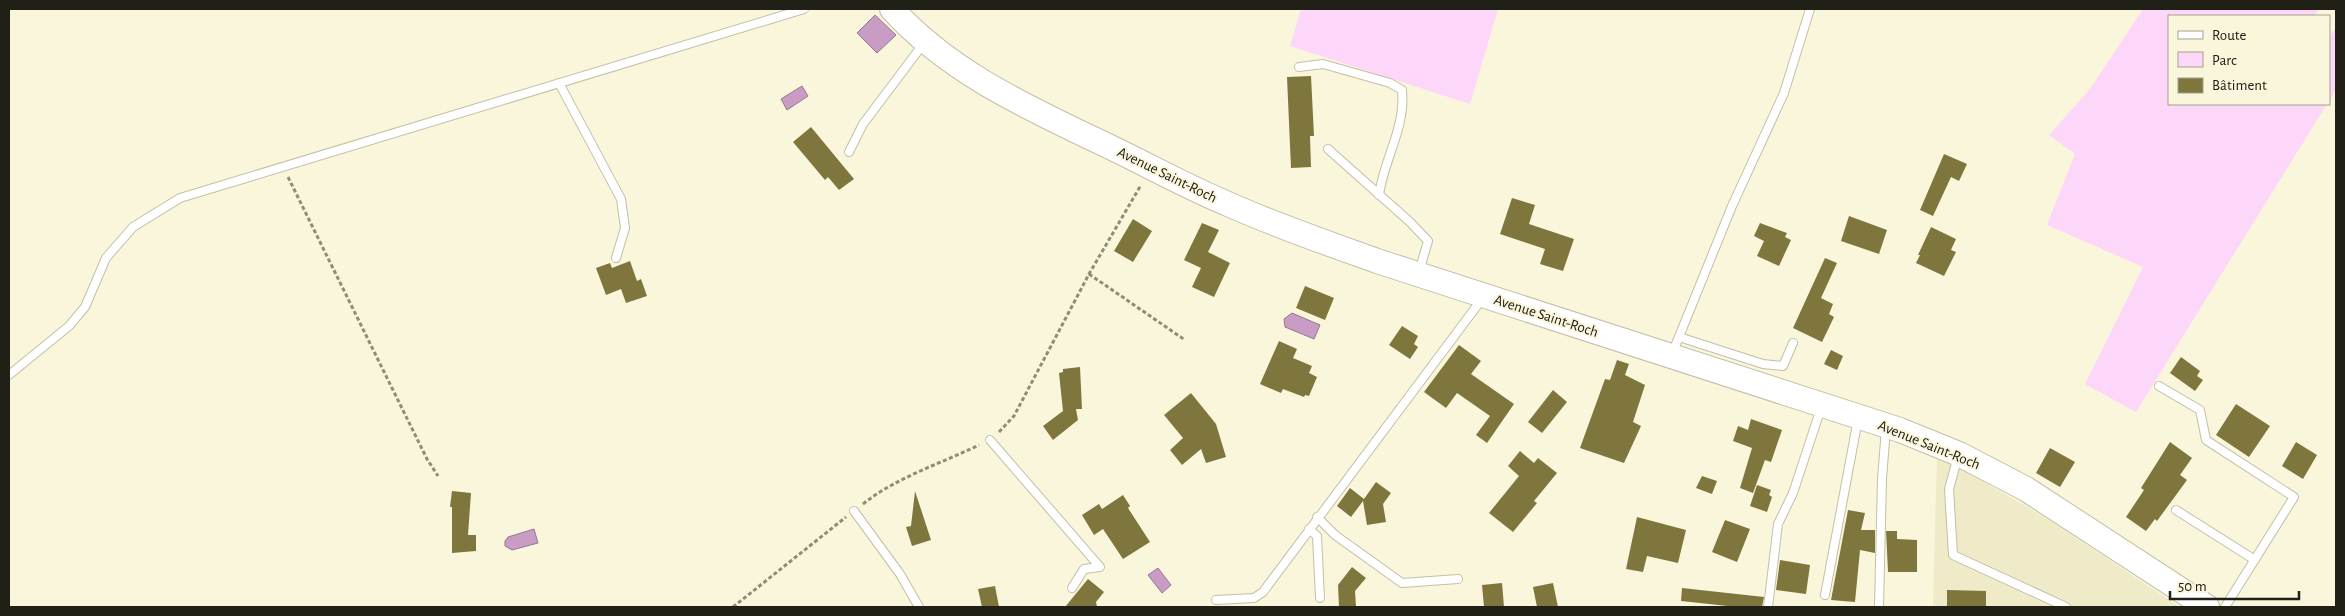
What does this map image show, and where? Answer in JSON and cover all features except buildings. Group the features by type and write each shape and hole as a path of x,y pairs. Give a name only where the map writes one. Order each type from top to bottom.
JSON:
{"main road":[{"name":"Avenue Saint-Roch","path":"892,9 925,41 975,78 1001,93 1226,204 1298,233 1484,296 1675,346 1822,405 1886,426 1959,454 2026,489 2207,607"}],"lane":[{"path":"9,376 74,320 85,307 106,258 133,227 180,198 804,9"},
{"path":"1793,343 1783,366 1675,346 1732,206 1784,93 1810,9"},
{"path":"849,152 863,124 925,41"},
{"path":"1300,66 1323,64 1390,83 1402,90 1404,105 1402,120 1381,180 1379,195"},
{"path":"559,83 621,199 625,228 616,258"},
{"path":"1328,149 1410,222 1428,241 1419,274"},
{"path":"1216,600 1254,598 1263,592 1317,517 1484,296"},
{"path":"2159,386 2200,410 2206,440 2294,497 2225,607"},
{"path":"1768,607 1778,524 1793,493 1822,405"},
{"path":"1825,595 1859,417"},
{"path":"1880,607 1882,479 1886,426"},
{"path":"990,440 1100,567 1084,569 1072,588"},
{"path":"1959,454 1949,488 1953,555 2066,607"},
{"path":"2176,510 2255,560"},
{"path":"854,511 900,574 919,607"},
{"path":"1317,517 1335,534 1402,583 1458,579"},
{"path":"1309,529 1317,536 1320,598"}],"path":[{"path":"283,166 427,459 438,476"},
{"path":"733,607 876,493 990,440 1014,416 1089,274 1150,166"},
{"path":"1089,274 1185,340"}],"shaded area":[{"path":"875,15 896,35 877,53 857,33"},
{"path":"802,86 808,96 787,110 781,99"},
{"path":"1292,313 1320,325 1314,339 1285,327 1284,319"},
{"path":"1937,455 2046,518 2180,607 1933,607"},
{"path":"534,529 538,543 512,550 505,546 505,541 508,537"},
{"path":"1158,568 1171,585 1162,593 1148,575"}],"green space":[{"path":"1301,9 1498,9 1470,104 1290,46"},
{"path":"2143,9 2319,9 2315,15 2168,15 2168,105 2326,105 2136,412 2085,384 2143,267 2047,225 2075,154 2049,135 2090,89"},
{"path":"2336,28 2336,89 2330,100 2330,35"}]}
